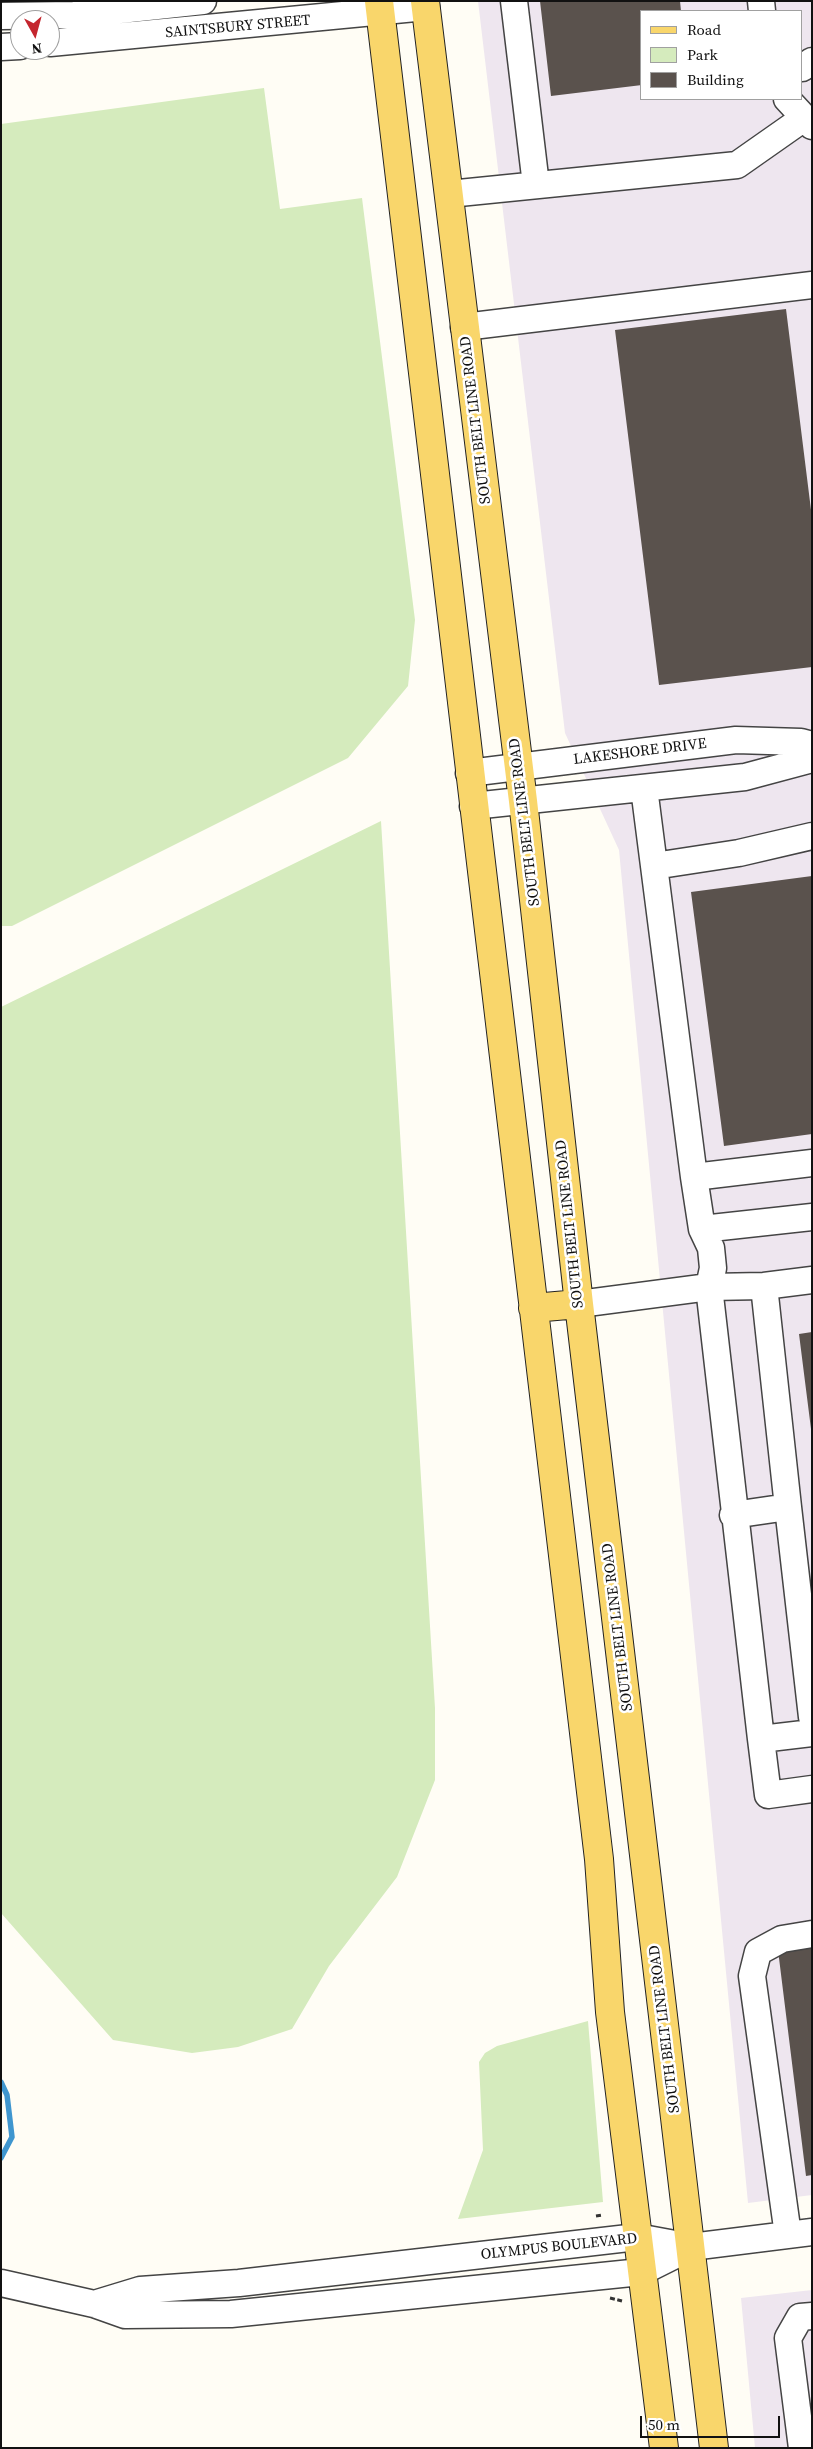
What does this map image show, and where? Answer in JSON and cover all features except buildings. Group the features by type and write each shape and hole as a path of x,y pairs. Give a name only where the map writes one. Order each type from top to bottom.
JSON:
{"main road":[{"name":"SOUTH BELT LINE ROAD","path":"425,4 450,194 464,327 523,801 579,1304 714,2448"},
{"path":"380,7 469,773 599,1858 610,2012 664,2448"},
{"path":"533,1308 579,1304"}],"street":[{"name":"SAINTSBURY STREET","path":"1,16 74,15 203,1"},
{"path":"514,1 536,186"},
{"name":"SAINTSBURY STREET","path":"60,43 380,7 425,4"},
{"path":"450,194 737,165 808,122 788,100"},
{"path":"464,327 812,285"},
{"name":"LAKESHORE DRIVE","path":"469,773 736,740 801,742 812,745"},
{"path":"473,806 745,777 812,759"},
{"path":"644,788 694,1177 702,1229 711,1248 713,1268 708,1287 733,1515 768,1795 812,1789"},
{"path":"654,866 739,852 812,836"},
{"path":"694,1177 812,1163"},
{"path":"702,1229 812,1217"},
{"path":"579,1304 708,1287 764,1286 812,1280"},
{"path":"764,1286 812,1718"},
{"path":"733,1515 788,1507"},
{"path":"761,1739 812,1733"},
{"path":"691,2247 800,2233 752,1976 758,1952 782,1938 812,1934"},
{"name":"OLYMPUS BOULEVARD","path":"94,2304 140,2290 239,2282 637,2237 691,2247"},
{"name":"OLYMPUS BOULEVARD","path":"1,2283 94,2304 125,2315 231,2314 641,2272 691,2247"},
{"path":"296,2275 300,2307"},
{"path":"802,2448 788,2338 800,2317 812,2316"}],"path":[{"path":"596,2216 602,2215"}],"shaded area":[{"path":"478,1 812,1 812,2195 748,2203 619,850 565,733"},
{"path":"812,2290 812,2448 755,2448 741,2298"}],"green space":[{"path":"264,88 280,209 362,198 415,620 408,686 348,758 12,926 1,926 1,124"},
{"path":"381,821 435,1708 435,1780 397,1877 329,1966 292,2029 238,2047 192,2053 113,2040 1,1913 1,1007"},
{"path":"588,2021 603,2202 458,2219 483,2150 479,2062 485,2053 497,2046"}],"waterway":[{"path":"1,2082 7,2095 12,2137 1,2158"}]}
